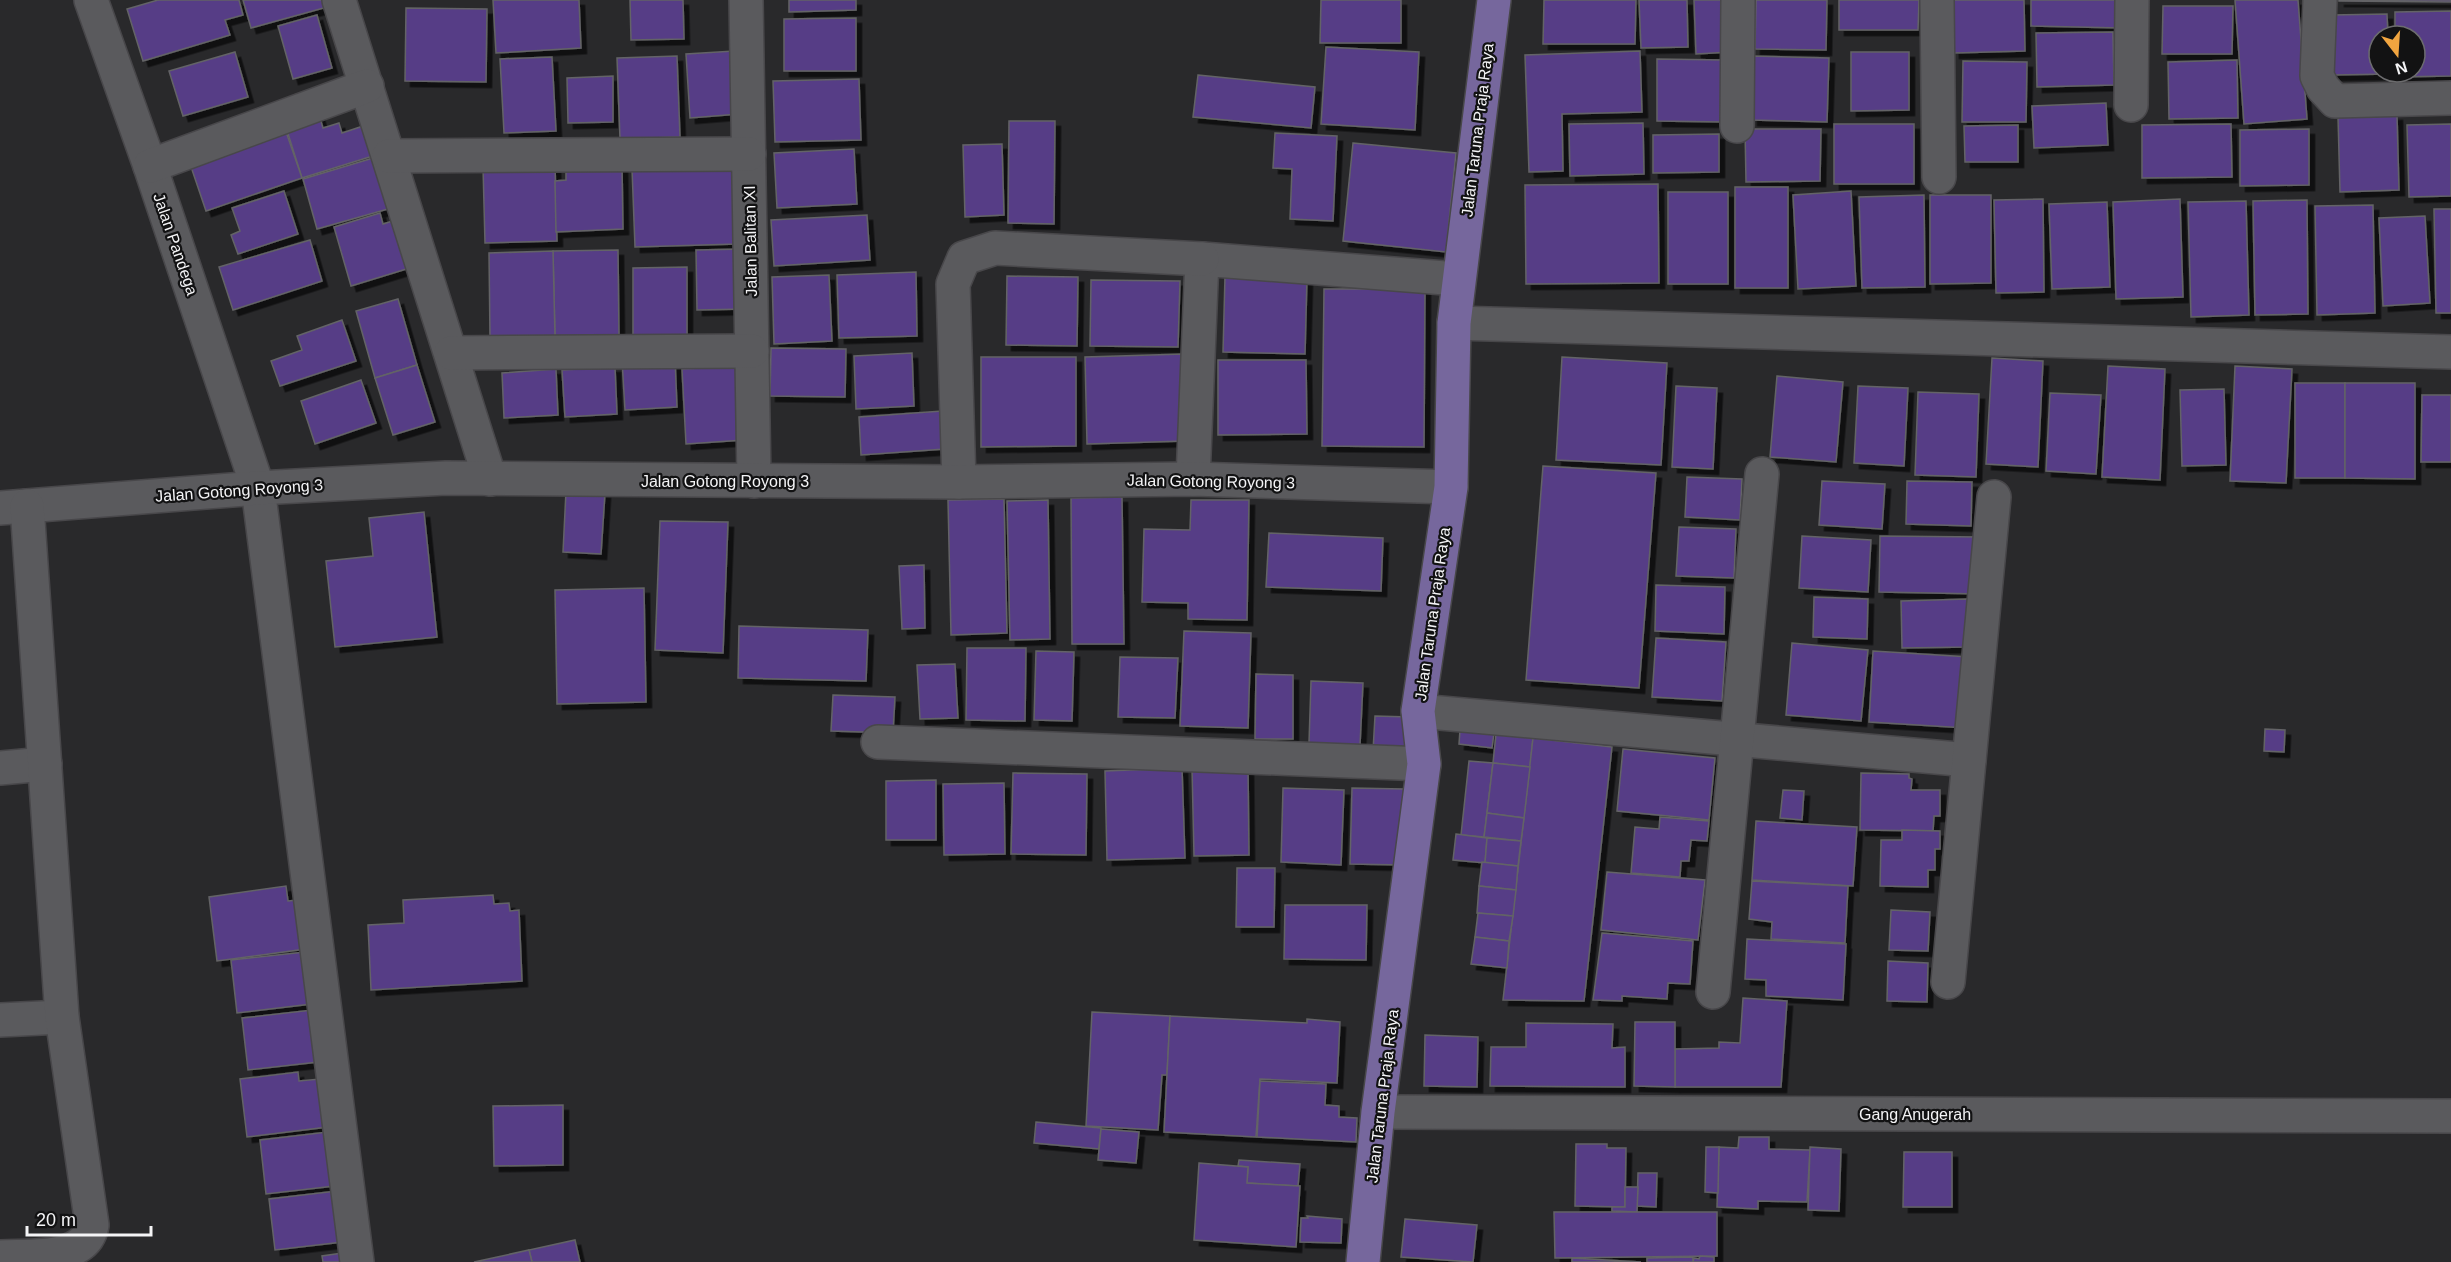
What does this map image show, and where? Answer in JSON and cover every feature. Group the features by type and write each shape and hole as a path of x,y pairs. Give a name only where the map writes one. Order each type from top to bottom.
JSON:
{"main road":[{"name":"Jalan Taruna Praja Raya","path":"1364,1262 1378,1112 1424,764 1418,711 1451,487 1454,323 1494,0"}],"street":[{"name":"Jalan Pandega","path":"91,0 150,166 258,488 357,1262"},
{"path":"339,0 490,479"},
{"name":"Jalan Balitan XI","path":"746,0 754,481"},
{"path":"1737,126 1738,0"},
{"path":"1937,0 1939,177"},
{"path":"2131,105 2132,0"},
{"path":"2320,0 2317,76 2323,88 2335,100 2451,98"},
{"path":"150,166 367,86"},
{"path":"389,156 749,154"},
{"path":"959,482 953,284 964,258 995,248 1202,259 1458,279"},
{"path":"1193,479 1202,259"},
{"path":"1454,323 2451,352"},
{"path":"451,353 752,351"},
{"path":"1713,992 1762,474"},
{"name":"Jalan Gotong Royong 3","path":"14,507 258,488 446,478 959,482 1193,479 1451,487"},
{"path":"1948,982 1994,497"},
{"path":"0,1257 66,1253 79,1248 90,1235 92,1225 62,1017 45,764 14,507"},
{"path":"1418,711 1969,760"},
{"path":"878,742 1424,764"},
{"path":"0,768 45,764"},
{"path":"0,1020 62,1017"},
{"name":"Gang Anugerah","path":"1378,1112 2451,1116"}],"building":[{"path":"158,0 239,0 243,15 225,20 230,35 143,61 127,9"},
{"path":"243,0 330,0 331,6 251,28"},
{"path":"493,0 579,0 581,48 496,53"},
{"path":"630,0 683,0 684,39 631,40"},
{"path":"789,0 856,0 856,10 789,12"},
{"path":"1321,0 1401,0 1401,43 1320,43"},
{"path":"1544,0 1636,0 1635,44 1543,44"},
{"path":"1639,0 1687,0 1688,47 1641,48"},
{"path":"1694,0 1728,0 1731,52 1696,54"},
{"path":"1756,0 1827,0 1826,50 1755,49"},
{"path":"1839,0 1919,0 1918,30 1839,30"},
{"path":"1952,0 2024,0 2025,51 1954,53"},
{"path":"2031,0 2123,0 2122,28 2031,26"},
{"path":"2235,0 2298,0 2307,119 2244,124"},
{"path":"2451,0 2451,2 2339,1"},
{"path":"2163,6 2233,6 2232,54 2162,54"},
{"path":"406,8 487,9 486,82 405,81"},
{"path":"2451,11 2451,76 2427,76 2427,24 2395,24 2395,12"},
{"path":"2387,14 2387,24 2367,24 2367,74 2333,75 2332,15"},
{"path":"317,15 332,68 293,79 278,26"},
{"path":"856,18 856,71 784,71 784,19"},
{"path":"2113,32 2114,85 2037,87 2036,33"},
{"path":"1326,47 1419,52 1415,130 1321,124"},
{"path":"734,51 739,114 690,118 686,54"},
{"path":"1640,51 1642,112 1562,114 1563,171 1529,172 1525,55"},
{"path":"235,52 248,97 183,116 169,71"},
{"path":"1851,52 1909,52 1909,110 1851,111"},
{"path":"677,56 680,137 620,139 617,58"},
{"path":"1753,56 1829,58 1827,122 1752,120"},
{"path":"552,57 556,131 504,133 500,59"},
{"path":"1657,59 1724,60 1723,122 1657,121"},
{"path":"2237,60 2238,118 2169,119 2168,62"},
{"path":"1963,61 2027,62 2026,122 1962,122"},
{"path":"1198,75 1315,87 1311,128 1193,117"},
{"path":"613,76 613,122 568,123 567,78"},
{"path":"859,79 861,140 775,142 773,81"},
{"path":"2106,103 2108,145 2034,148 2032,106"},
{"path":"317,108 323,128 339,123 342,133 366,125 376,155 302,178 283,118"},
{"path":"2397,115 2399,190 2340,192 2338,117"},
{"path":"1009,121 1055,121 1054,224 1008,223"},
{"path":"283,123 302,178 206,211 187,155"},
{"path":"1643,123 1644,174 1570,176 1569,124"},
{"path":"1834,124 1914,124 1914,184 1834,184"},
{"path":"2231,124 2232,177 2142,178 2142,125"},
{"path":"2451,124 2451,196 2409,197 2407,125"},
{"path":"2018,125 2018,162 1965,162 1964,126"},
{"path":"1745,129 1821,129 1820,181 1746,182"},
{"path":"2309,129 2309,185 2240,186 2240,130"},
{"path":"1275,133 1337,136 1333,221 1290,219 1292,169 1273,168"},
{"path":"1719,134 1719,172 1653,173 1653,135"},
{"path":"1353,143 1456,153 1446,252 1343,241"},
{"path":"1002,144 1004,215 965,217 963,145"},
{"path":"854,149 857,204 777,208 774,153"},
{"path":"373,158 388,209 317,229 303,179"},
{"path":"555,165 557,241 485,243 483,167"},
{"path":"622,165 623,229 556,232 555,181 566,180 566,167"},
{"path":"735,166 737,244 635,247 632,169"},
{"path":"1658,184 1659,283 1526,284 1525,185"},
{"path":"1735,187 1788,187 1788,288 1735,288"},
{"path":"284,191 298,234 238,254 231,235 240,231 232,208"},
{"path":"1851,191 1856,286 1798,289 1793,195"},
{"path":"1668,192 1728,192 1728,284 1668,284"},
{"path":"1924,195 1925,287 1862,288 1859,197"},
{"path":"1930,195 1991,195 1991,283 1930,284"},
{"path":"2043,199 2044,292 1996,293 1994,200"},
{"path":"2180,199 2183,297 2116,299 2113,202"},
{"path":"2307,200 2308,314 2255,315 2253,201"},
{"path":"2246,201 2249,315 2191,317 2188,202"},
{"path":"2107,202 2110,287 2052,289 2049,204"},
{"path":"2373,205 2375,313 2317,315 2315,206"},
{"path":"2434,209 2451,209 2451,313 2436,313"},
{"path":"380,213 383,224 399,219 413,267 351,286 334,227"},
{"path":"867,215 870,260 774,266 771,220"},
{"path":"2425,216 2430,303 2383,306 2379,218"},
{"path":"310,240 322,281 233,310 219,267"},
{"path":"745,249 746,309 697,310 696,250"},
{"path":"618,250 619,336 555,337 553,251"},
{"path":"553,251 555,337 490,338 489,253"},
{"path":"687,267 687,338 633,338 633,268"},
{"path":"916,272 917,336 839,338 837,275"},
{"path":"829,275 832,341 774,344 772,277"},
{"path":"1007,276 1078,277 1077,346 1006,345"},
{"path":"1225,276 1307,278 1305,354 1223,352"},
{"path":"1091,280 1180,281 1178,347 1090,346"},
{"path":"1324,289 1425,289 1424,447 1322,446"},
{"path":"398,299 417,365 375,378 356,311"},
{"path":"342,320 356,361 280,386 271,361 302,350 297,336"},
{"path":"771,348 846,349 845,397 770,396"},
{"path":"912,353 914,406 856,409 854,356"},
{"path":"1184,354 1185,441 1087,444 1085,357"},
{"path":"981,357 1076,357 1076,446 981,447"},
{"path":"1562,357 1667,363 1661,465 1556,460"},
{"path":"675,358 677,407 625,410 622,360"},
{"path":"1992,358 2043,361 2038,467 1986,464"},
{"path":"1218,360 1306,360 1307,434 1218,435"},
{"path":"417,365 435,422 393,435 375,378"},
{"path":"740,366 744,440 686,444 682,369"},
{"path":"2108,366 2165,369 2160,480 2102,477"},
{"path":"2235,366 2292,369 2286,483 2230,481"},
{"path":"615,367 617,414 565,417 562,370"},
{"path":"556,369 558,415 504,418 502,373"},
{"path":"1777,376 1843,382 1836,462 1770,457"},
{"path":"361,380 376,423 315,444 301,401"},
{"path":"2295,383 2345,383 2345,478 2295,478"},
{"path":"2345,383 2415,383 2415,479 2345,478"},
{"path":"1676,386 1717,388 1713,469 1672,467"},
{"path":"1858,386 1908,388 1904,466 1854,463"},
{"path":"2224,389 2226,465 2182,466 2180,390"},
{"path":"1918,392 1979,394 1976,477 1915,475"},
{"path":"2050,393 2101,395 2096,474 2046,471"},
{"path":"2422,395 2451,395 2451,462 2421,462"},
{"path":"942,411 945,449 861,455 859,417"},
{"path":"1543,466 1656,473 1639,688 1526,680"},
{"path":"1687,477 1742,479 1740,520 1685,517"},
{"path":"1822,481 1885,484 1882,529 1819,525"},
{"path":"1907,481 1972,482 1971,526 1906,524"},
{"path":"566,491 605,493 601,554 563,552"},
{"path":"1122,497 1124,644 1072,644 1071,498"},
{"path":"1004,499 1007,633 951,635 948,500"},
{"path":"1048,500 1050,639 1010,640 1007,501"},
{"path":"1191,500 1249,500 1247,620 1188,619 1188,603 1142,602 1144,529 1190,530"},
{"path":"424,512 437,637 335,647 326,561 373,556 369,518"},
{"path":"660,521 728,522 723,653 655,650"},
{"path":"1679,527 1736,529 1734,578 1676,576"},
{"path":"1269,533 1383,538 1381,591 1266,587"},
{"path":"1802,536 1871,540 1868,592 1799,588"},
{"path":"1880,536 1982,537 1982,594 1879,592"},
{"path":"924,565 925,628 902,629 899,566"},
{"path":"1656,585 1725,587 1724,634 1655,631"},
{"path":"644,588 646,702 557,704 555,590"},
{"path":"1814,597 1868,599 1867,639 1813,637"},
{"path":"1968,599 1969,647 1902,648 1901,601"},
{"path":"739,626 868,630 866,681 738,678"},
{"path":"1184,631 1251,633 1248,728 1180,726"},
{"path":"1656,638 1726,642 1722,701 1652,697"},
{"path":"1792,643 1868,650 1861,721 1786,715"},
{"path":"967,648 1026,648 1025,721 966,720"},
{"path":"1036,651 1074,652 1072,721 1034,720"},
{"path":"1873,651 1970,657 1966,728 1869,722"},
{"path":"1120,657 1178,658 1175,718 1118,717"},
{"path":"955,664 958,718 920,719 917,665"},
{"path":"1256,674 1293,675 1293,739 1255,739"},
{"path":"1311,681 1363,683 1360,745 1309,743"},
{"path":"833,695 895,697 893,733 831,731"},
{"path":"1375,716 1410,717 1408,753 1373,751"},
{"path":"2265,729 2285,730 2284,752 2264,751"},
{"path":"1460,730 1494,733 1492,748 1459,744"},
{"path":"1496,734 1533,738 1530,767 1493,763"},
{"path":"1533,738 1612,747 1584,1001 1503,1000"},
{"path":"1623,749 1715,758 1709,820 1617,811"},
{"path":"1469,761 1493,763 1484,837 1461,835"},
{"path":"1493,763 1530,767 1524,818 1487,813"},
{"path":"1248,767 1249,855 1194,856 1192,768"},
{"path":"1182,768 1185,858 1107,860 1105,771"},
{"path":"1013,773 1087,774 1086,855 1011,854"},
{"path":"1861,773 1909,774 1909,778 1912,779 1911,790 1940,790 1940,816 1934,816 1933,831 1860,830"},
{"path":"936,780 936,840 886,840 886,781"},
{"path":"1004,783 1005,854 944,855 943,784"},
{"path":"1283,788 1344,790 1341,865 1281,862"},
{"path":"1352,788 1404,789 1402,865 1350,864"},
{"path":"1783,790 1804,791 1802,820 1780,818"},
{"path":"1487,813 1524,818 1521,841 1484,837"},
{"path":"1660,817 1709,821 1707,841 1691,840 1689,861 1681,861 1680,877 1631,873 1635,827 1659,829"},
{"path":"1756,821 1857,827 1853,886 1752,880"},
{"path":"1902,830 1940,831 1940,849 1935,849 1935,870 1928,870 1928,887 1880,886 1881,840 1902,840"},
{"path":"1456,834 1487,838 1485,863 1453,860"},
{"path":"1487,838 1521,841 1518,866 1485,863"},
{"path":"1482,862 1518,866 1516,890 1479,886"},
{"path":"1237,868 1275,868 1274,927 1236,927"},
{"path":"1607,872 1705,880 1698,940 1601,930"},
{"path":"1752,881 1848,886 1845,943 1771,939 1772,922 1749,919"},
{"path":"286,886 288,901 299,900 313,948 217,961 209,897"},
{"path":"1479,886 1516,890 1513,916 1477,913"},
{"path":"493,895 494,904 509,903 510,911 519,910 522,981 371,990 368,925 404,923 403,900"},
{"path":"1285,905 1367,905 1366,960 1284,959"},
{"path":"1891,910 1930,912 1928,951 1889,950"},
{"path":"1478,913 1513,916 1509,941 1475,937"},
{"path":"1602,933 1693,941 1690,984 1668,983 1667,999 1622,996 1622,1001 1593,1000"},
{"path":"1475,937 1509,941 1507,968 1471,964"},
{"path":"1747,939 1846,944 1843,1000 1766,996 1766,980 1745,979"},
{"path":"314,951 320,1003 237,1013 231,960"},
{"path":"1888,961 1928,963 1927,1002 1887,1001"},
{"path":"1743,998 1787,1001 1781,1087 1675,1087 1675,1049 1719,1048 1719,1042 1740,1043"},
{"path":"321,1009 327,1061 248,1070 242,1018"},
{"path":"1092,1012 1170,1016 1167,1075 1162,1075 1158,1130 1086,1126"},
{"path":"1170,1016 1307,1023 1307,1019 1340,1022 1337,1083 1260,1079 1256,1137 1164,1132"},
{"path":"1635,1022 1675,1022 1675,1087 1634,1086"},
{"path":"1526,1023 1613,1024 1612,1048 1625,1047 1625,1087 1490,1086 1491,1047 1526,1047"},
{"path":"1425,1035 1478,1037 1477,1087 1424,1086"},
{"path":"298,1072 299,1081 331,1078 336,1126 247,1137 240,1079"},
{"path":"1260,1081 1326,1084 1325,1105 1339,1106 1339,1117 1357,1118 1356,1142 1257,1137"},
{"path":"563,1105 563,1165 494,1166 493,1106"},
{"path":"1036,1122 1101,1128 1099,1149 1034,1143"},
{"path":"1101,1129 1139,1132 1136,1163 1098,1160"},
{"path":"336,1131 343,1185 266,1194 260,1140"},
{"path":"1739,1137 1769,1137 1769,1149 1810,1150 1807,1202 1758,1201 1758,1209 1717,1207 1719,1147 1738,1148"},
{"path":"1576,1144 1607,1144 1607,1148 1626,1148 1625,1207 1575,1206"},
{"path":"1706,1147 1719,1147 1718,1193 1705,1192"},
{"path":"1810,1147 1841,1149 1839,1211 1808,1210"},
{"path":"1904,1152 1952,1152 1952,1207 1903,1207"},
{"path":"1239,1160 1300,1164 1298,1186 1247,1183 1248,1167 1238,1166"},
{"path":"1199,1163 1248,1167 1247,1183 1300,1186 1296,1247 1194,1240"},
{"path":"1638,1173 1657,1173 1656,1207 1637,1206"},
{"path":"1625,1187 1638,1187 1637,1212 1612,1211 1612,1207 1625,1207"},
{"path":"345,1190 351,1241 275,1250 269,1199"},
{"path":"1554,1212 1717,1212 1717,1256 1555,1258"},
{"path":"1307,1216 1342,1219 1341,1243 1300,1242 1301,1218 1308,1218"},
{"path":"1405,1219 1477,1225 1473,1262 1401,1257"},
{"path":"575,1240 580,1262 532,1262 529,1250"},
{"path":"529,1250 532,1262 474,1262"},
{"path":"349,1252 351,1262 323,1262 322,1256"},
{"path":"1700,1256 1714,1257 1714,1262 1693,1262 1694,1258 1699,1259"},
{"path":"1693,1257 1693,1262 1647,1262 1647,1258"},
{"path":"1572,1258 1641,1262 1572,1262"}]}
